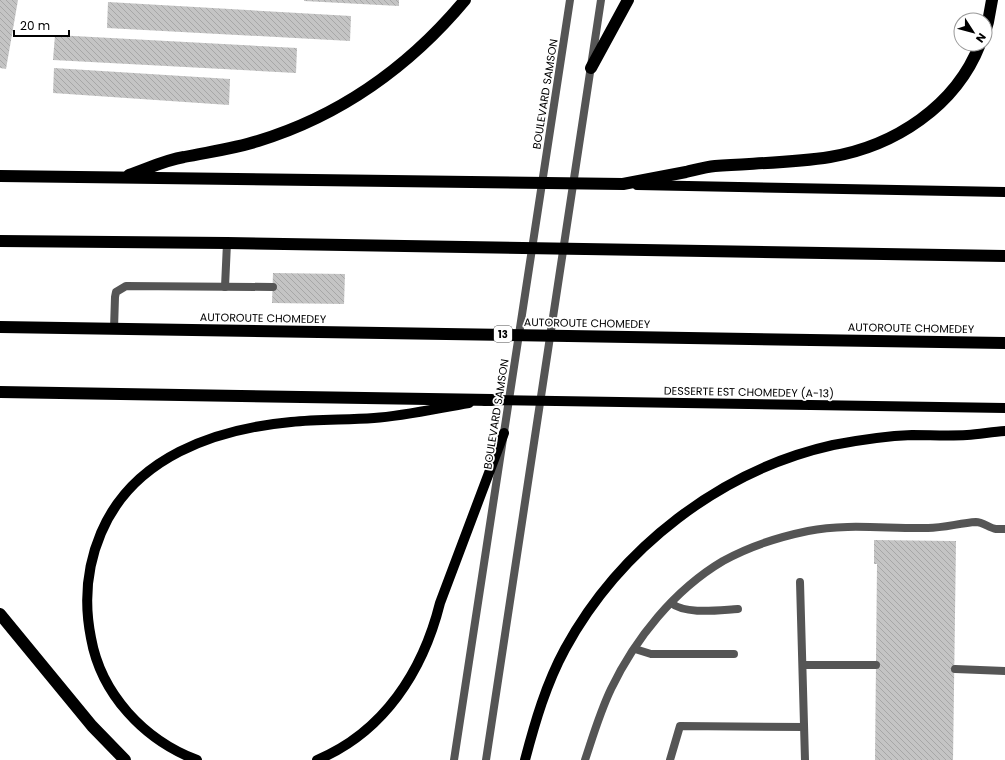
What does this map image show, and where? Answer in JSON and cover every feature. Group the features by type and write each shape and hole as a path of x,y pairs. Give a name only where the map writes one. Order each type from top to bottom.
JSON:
{"highway":[{"path":"120,178 182,157 208,153 258,141 297,127 335,108 372,86 407,59 425,43 465,0"},
{"path":"591,68 628,0"},
{"path":"990,12 992,0"},
{"path":"0,176 623,184 714,166 793,162 831,157 865,148 898,134 927,116 941,104 952,93 963,78 977,52"},
{"path":"0,241 227,243 1005,256"},
{"name":"AUTOROUTE CHOMEDEY","path":"0,327 1005,343"},
{"path":"0,392 492,400"},
{"path":"0,614 92,726 125,760"}],"main road":[{"path":"623,184 1005,192"},
{"name":"DESSERTE EST CHOMEDEY (A-13)","path":"197,760 185,756 160,741 136,722 111,690 103,677 94,651 87,609 87,593 94,551 104,525 122,498 146,474 172,455 205,440 224,434 272,424 319,420 375,418 492,400 1005,408"},
{"path":"525,760 535,722 548,686 574,633 608,587 630,561 658,534 690,510 719,491 749,475 792,457 832,446 891,437 966,435 1005,431"},
{"path":"317,760 340,749 364,733 385,712 411,676 426,646 440,603 498,457 504,433"}],"street":[{"name":"BOULEVARD SAMSON","path":"504,433 570,0"},
{"path":"486,760 601,0"},
{"path":"225,287 227,243"},
{"path":"114,329 116,292 126,286 273,287"},
{"name":"BOULEVARD SAMSON","path":"454,760 498,457"},
{"path":"585,760 602,710 612,688 635,649 656,620 688,586 723,561 740,552 762,544 808,531 830,528 930,528 978,522 995,529 1005,529"},
{"path":"800,582 805,760"},
{"path":"671,603 676,607 687,610 738,609"},
{"path":"635,649 652,654 734,654"},
{"path":"802,665 876,666"},
{"path":"955,669 1005,671"},
{"path":"670,760 680,726 804,727"}],"building":[{"path":"0,0 18,0 6,69 0,68"},
{"path":"399,0 399,6 304,1"},
{"path":"108,2 351,16 350,41 107,28"},
{"path":"55,35 297,48 296,73 53,60"},
{"path":"54,68 230,79 229,105 53,93"},
{"path":"273,273 345,274 344,304 272,303"},
{"path":"874,540 956,541 953,760 875,760 877,564 874,564"}]}
